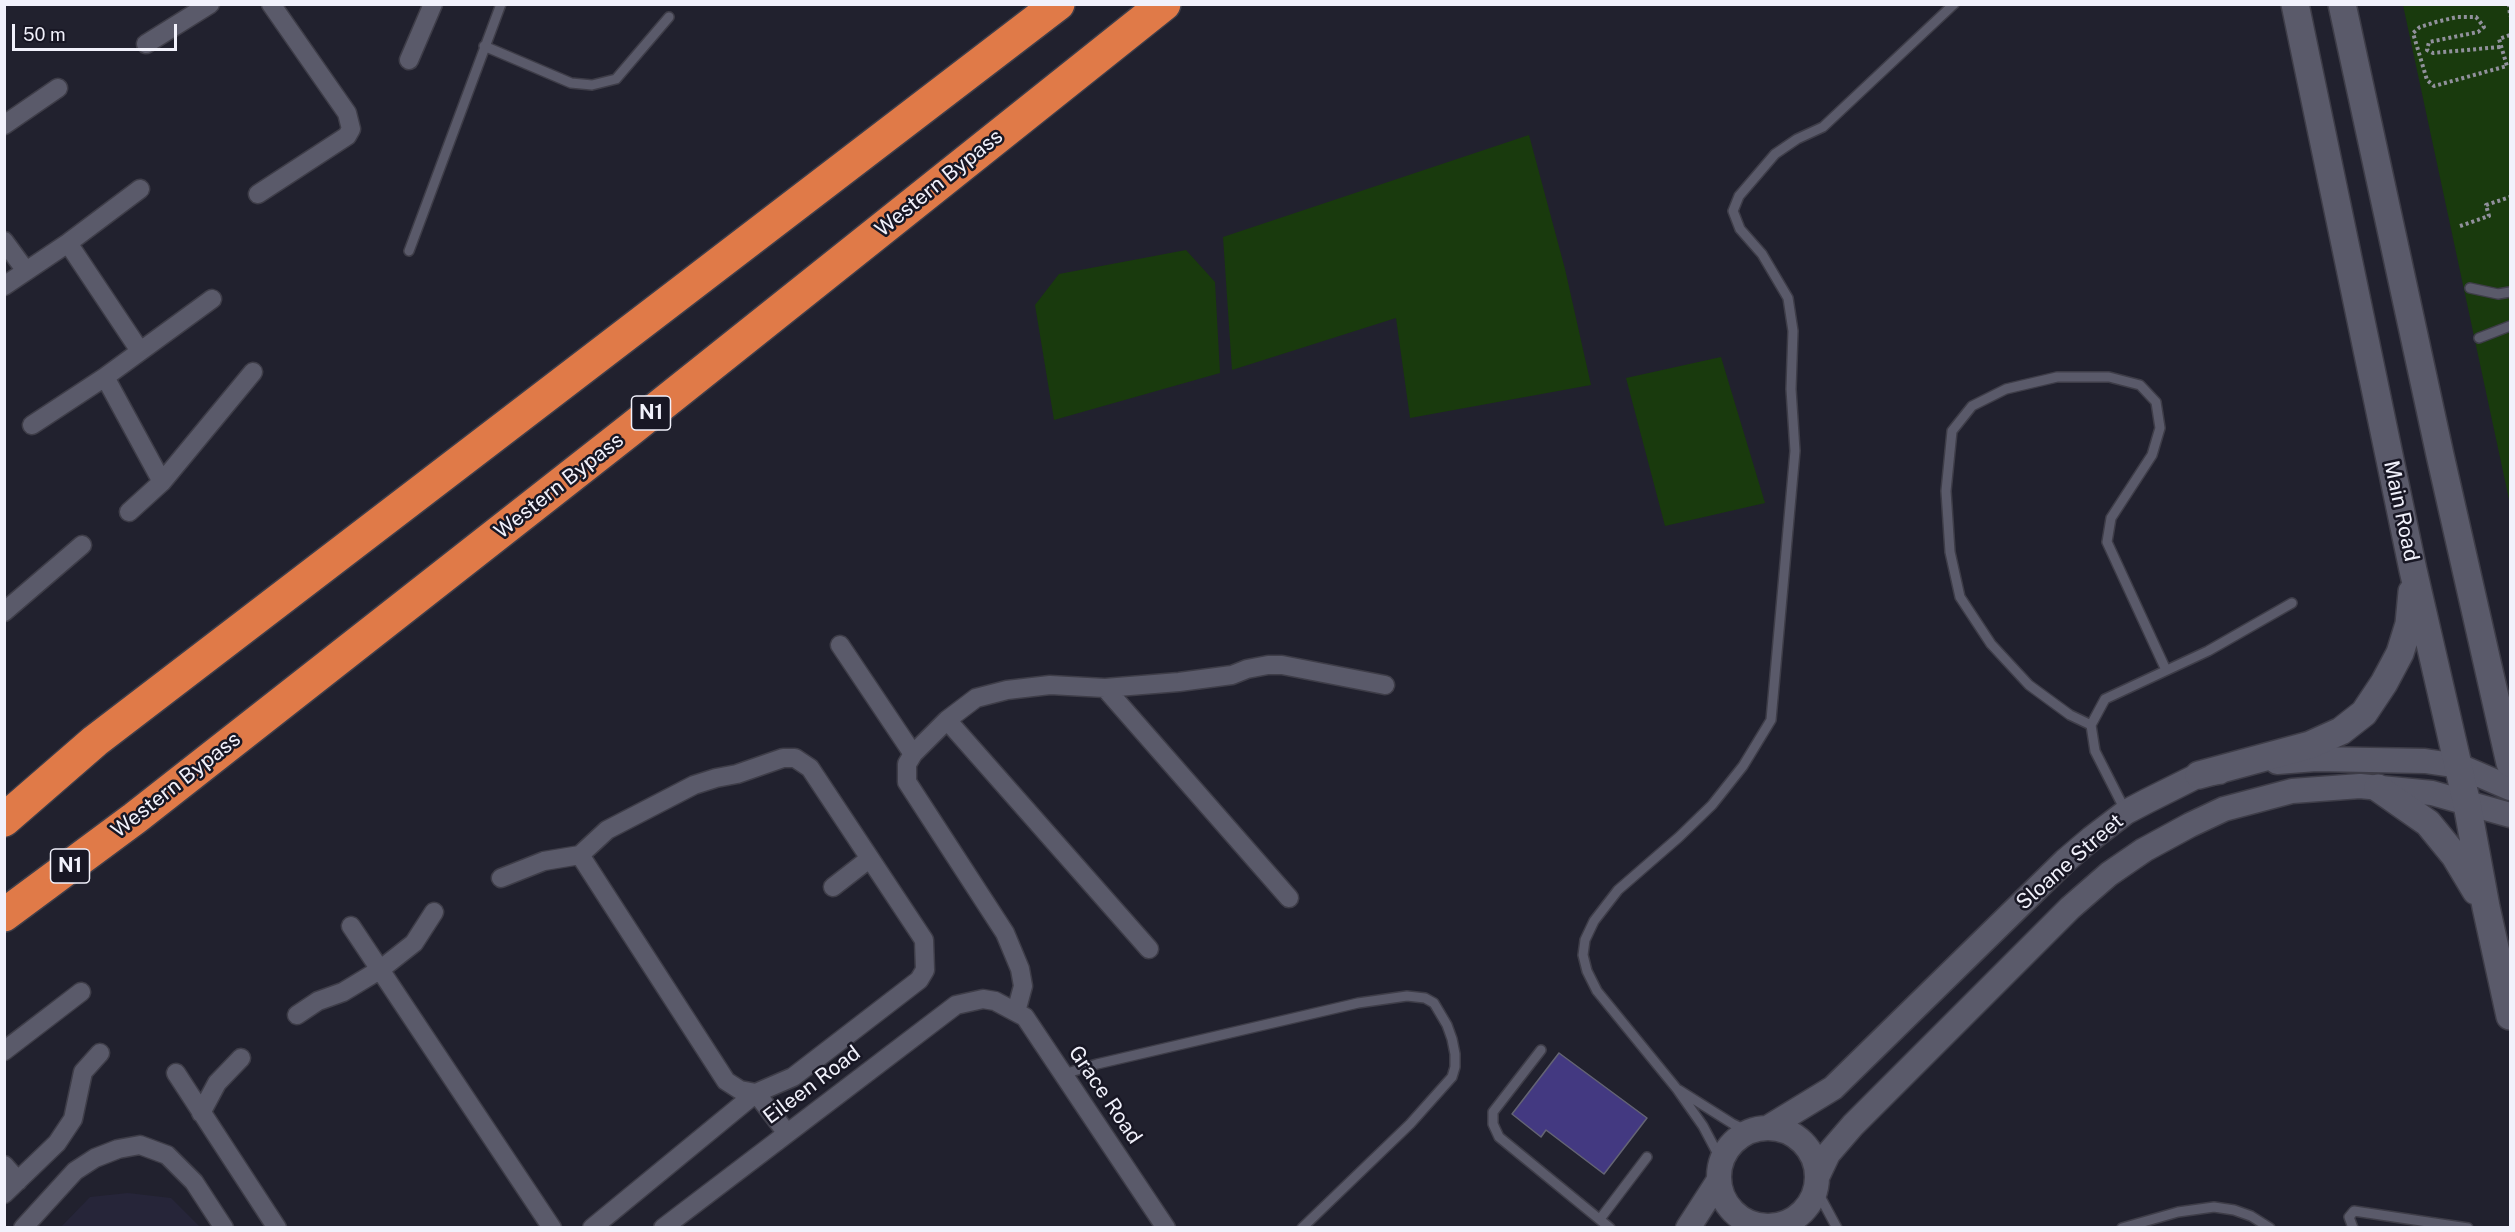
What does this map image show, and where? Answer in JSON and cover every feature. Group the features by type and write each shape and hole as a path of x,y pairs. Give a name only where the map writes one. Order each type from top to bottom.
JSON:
{"highway":[{"path":"4,812 1058,4"},
{"name":"Western Bypass","path":"4,915 135,818 631,429 1164,4"},
{"path":"4,820 95,741"},
{"path":"4,936 135,818"}],"main road":[{"name":"Main Road","path":"2295,4 2413,570 2459,766 2486,907 2511,1016"},
{"path":"2343,4 2440,455 2511,764"},
{"path":"2199,775 2310,745 2341,731 2364,712 2384,683 2400,653 2409,624 2413,570"},
{"path":"2378,788 2428,823 2455,856 2486,907"}],"street":[{"path":"146,44 210,4"},
{"path":"258,194 346,136 351,129 347,113 271,4"},
{"path":"409,60 433,4"},
{"path":"4,125 58,88"},
{"path":"4,286 68,243 140,189"},
{"path":"4,241 26,271"},
{"path":"68,243 140,351"},
{"path":"32,425 105,377 212,299"},
{"path":"129,512 162,482 253,372"},
{"path":"105,377 162,482"},
{"path":"4,612 82,545"},
{"path":"840,645 913,754"},
{"path":"1016,1012 1023,986 1020,969 1005,933 910,789 906,772 907,764 913,754 947,720 976,698 992,692 1050,685 1105,688 1232,675 1268,665 1281,665 1385,685"},
{"path":"1105,688 1289,898"},
{"path":"947,720 1149,949"},
{"path":"501,878 544,861 580,855 608,830 694,785 795,758 810,768 924,940 925,970 919,980 792,1077 756,1093 592,1227"},
{"name":"Sloane Street","path":"1759,1129 1833,1088 2065,861 2126,813 2199,775 2260,764 2316,759 2425,761 2459,766 2511,788"},
{"name":"Sloane Street","path":"1817,1182 1828,1154 1853,1125 2070,908 2109,874 2144,850 2224,809 2292,791 2360,786 2432,793 2511,815"},
{"path":"580,855 726,1081 740,1090 756,1093 786,1132"},
{"path":"833,887 869,859"},
{"path":"297,1015 318,1001 343,992 381,969 414,943 434,912"},
{"path":"351,926 552,1227"},
{"path":"4,1051 81,992"},
{"name":"Eileen Road","path":"663,1227 956,1005 983,999 995,1002"},
{"name":"Grace Road","path":"995,1002 1025,1017 1166,1227"},
{"path":"4,1194 57,1143 73,1119 82,1072 100,1053"},
{"path":"201,1113 217,1083 241,1058"},
{"path":"176,1073 277,1227"},
{"path":"1688,1227 1737,1138 1759,1129 1784,1130 1797,1137 1808,1147 1815,1160 1817,1182 1811,1201 1803,1212 1792,1220 1772,1226 1751,1223 1738,1216 1728,1206 1721,1194 1720,1170"},
{"path":"23,1227 75,1171 95,1158 118,1149 140,1145 167,1155 194,1182 224,1227"},
{"path":"4,1164 18,1181"}],"lane":[{"path":"409,251 501,4"},
{"path":"1720,1170 1703,1126 1677,1089 1597,991 1587,971 1583,955 1585,940 1594,921 1618,890 1712,805 1743,766 1771,720 1795,451 1791,389 1793,331 1788,298 1762,254 1740,229 1732,211 1739,196 1775,154 1797,139 1823,127 1954,4"},
{"path":"484,46 571,83 592,85 616,79 669,17"},
{"path":"2470,288 2498,294 2511,292"},
{"path":"2479,338 2511,326"},
{"path":"2091,725 2070,715 2029,685 1991,644 1960,597 1950,552 1946,491 1952,431 1972,406 2006,389 2057,377 2109,377 2140,385 2156,402 2160,428 2152,455 2110,518 2107,543 2166,670"},
{"path":"2126,813 2095,751 2091,725 2105,699 2208,651 2292,603"},
{"path":"1064,1074 1097,1064 1358,1003 1407,996 1425,998 1434,1003 1447,1025 1452,1040 1455,1067 1452,1077 1410,1124 1302,1227"},
{"path":"1542,1050 1493,1112 1493,1124 1499,1137 1610,1227"},
{"path":"1677,1089 1732,1124 1759,1129"},
{"path":"1600,1219 1647,1156"},
{"path":"1817,1182 1837,1227"},
{"path":"2122,1227 2178,1212 2214,1207 2243,1213 2270,1227"},
{"path":"2353,1227 2349,1217 2354,1210 2408,1223 2468,1227"}],"path":[{"path":"2509,4 2511,16"},
{"path":"2500,48 2433,53 2427,50 2428,42 2478,32 2484,27 2476,17 2457,17 2436,22 2420,27 2413,33 2427,80 2434,86 2506,66 2506,56 2500,48 2499,39 2511,36"},
{"path":"2460,226 2489,216 2486,205 2511,197"}],"shaded area":[{"path":"128,1193 171,1198 200,1227 61,1227 90,1197"}],"green space":[{"path":"2403,5 2510,5 2510,504"},
{"path":"1529,135 1565,269 1591,385 1410,418 1396,318 1232,370 1223,237"},
{"path":"1186,250 1215,282 1220,373 1054,420 1035,305 1059,274"},
{"path":"1721,357 1765,503 1665,526 1626,378"}],"building":[{"path":"1559,1053 1647,1118 1604,1174 1546,1130 1541,1137 1512,1114"}]}
